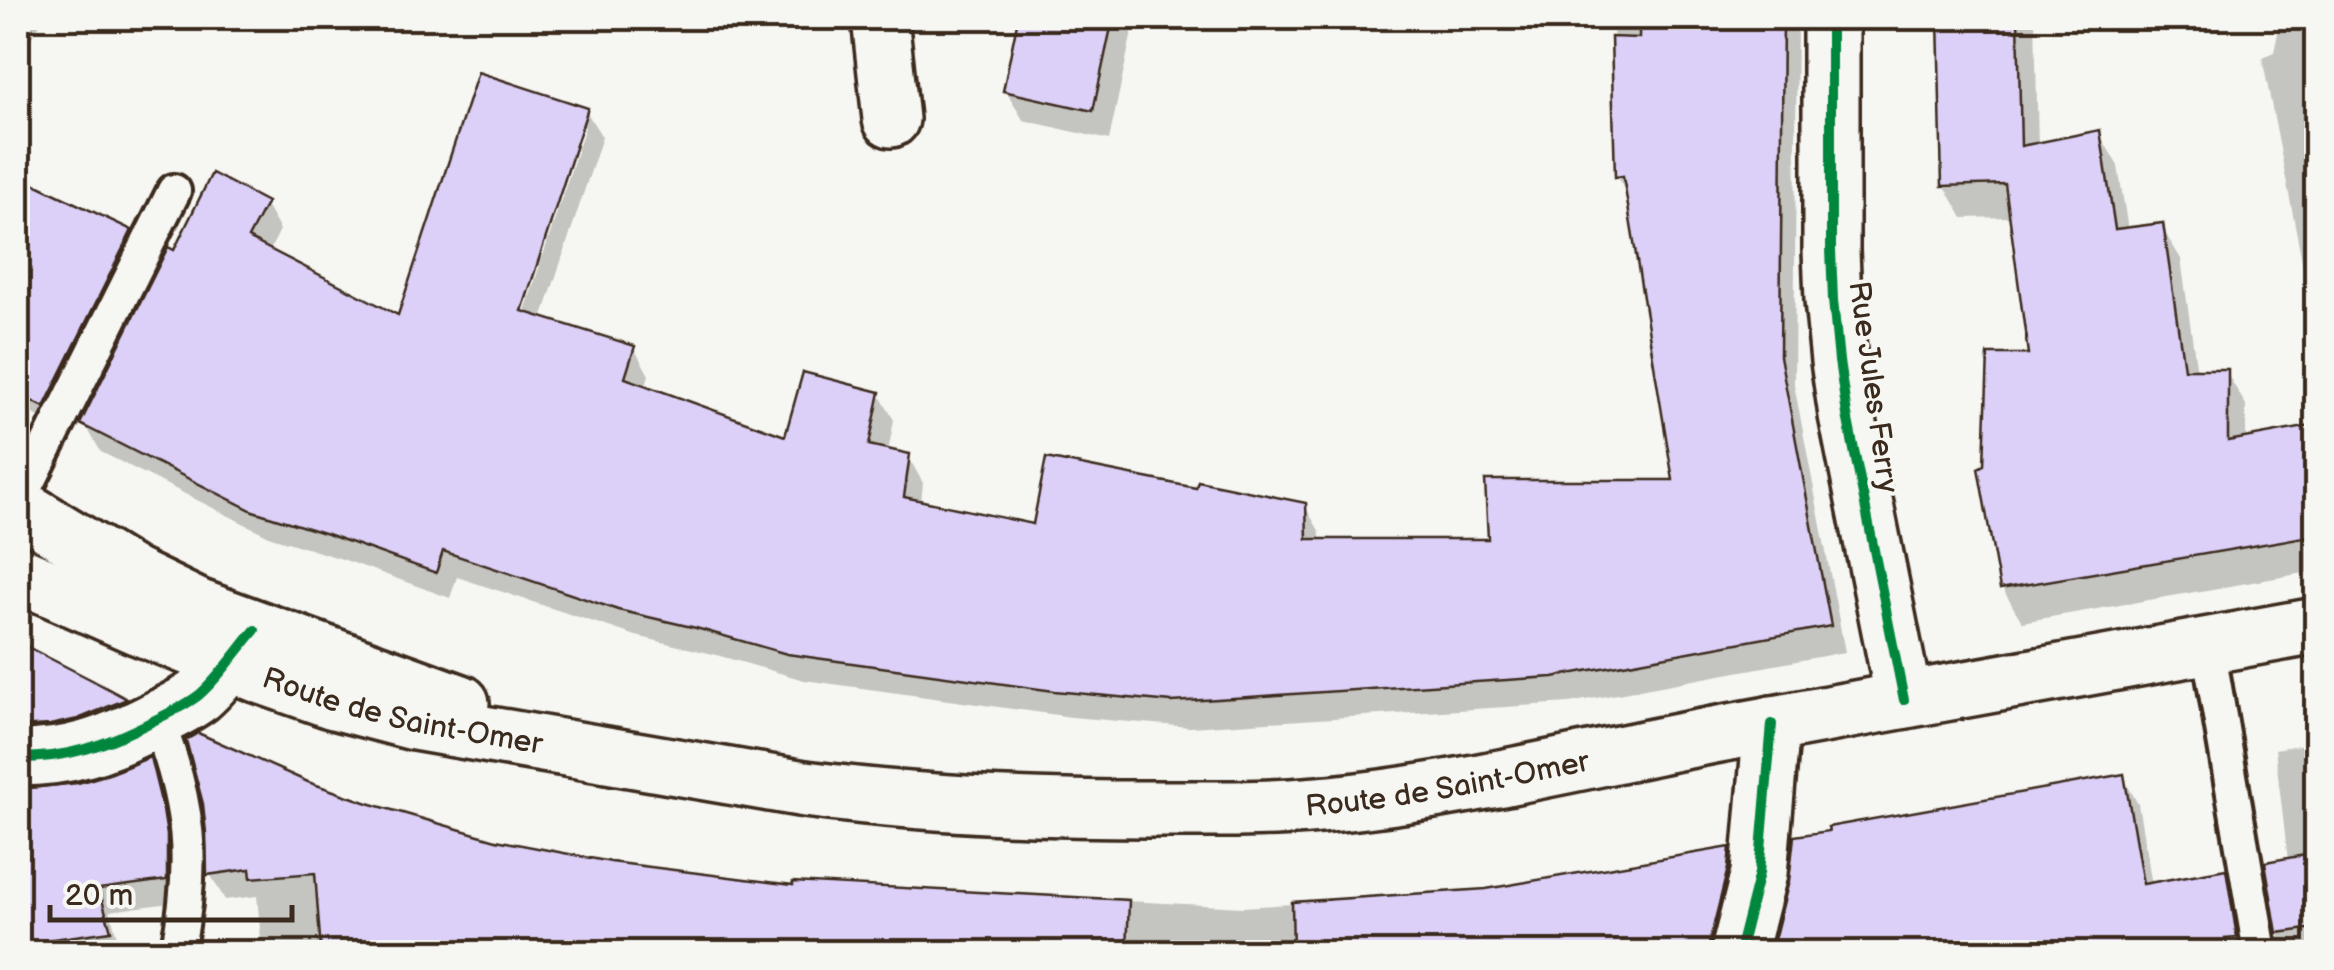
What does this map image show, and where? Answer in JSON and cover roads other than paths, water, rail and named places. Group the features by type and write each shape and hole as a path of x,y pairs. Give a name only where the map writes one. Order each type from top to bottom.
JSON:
{"main road":[{"path":"880,18 891,119"},
{"name":"Rue Jules Ferry","path":"1831,18 1831,250 1839,361 1904,700"},
{"name":"Route de Saint-Omer","path":"18,505 60,534 164,592 242,646"},
{"name":"Route de Saint-Omer","path":"18,574 139,627 242,646 422,688 570,747 717,776 856,796 1016,807 1215,809 1315,805 1448,789 1772,724 2316,626"},
{"path":"18,758 48,758 81,751 157,719 198,696 242,646"},
{"path":"1739,952 1761,858 1772,724"}],"lane":[{"path":"18,505 174,191"},
{"path":"2208,646 2260,952"},
{"path":"157,719 175,766 188,842 188,882 177,952"}]}
